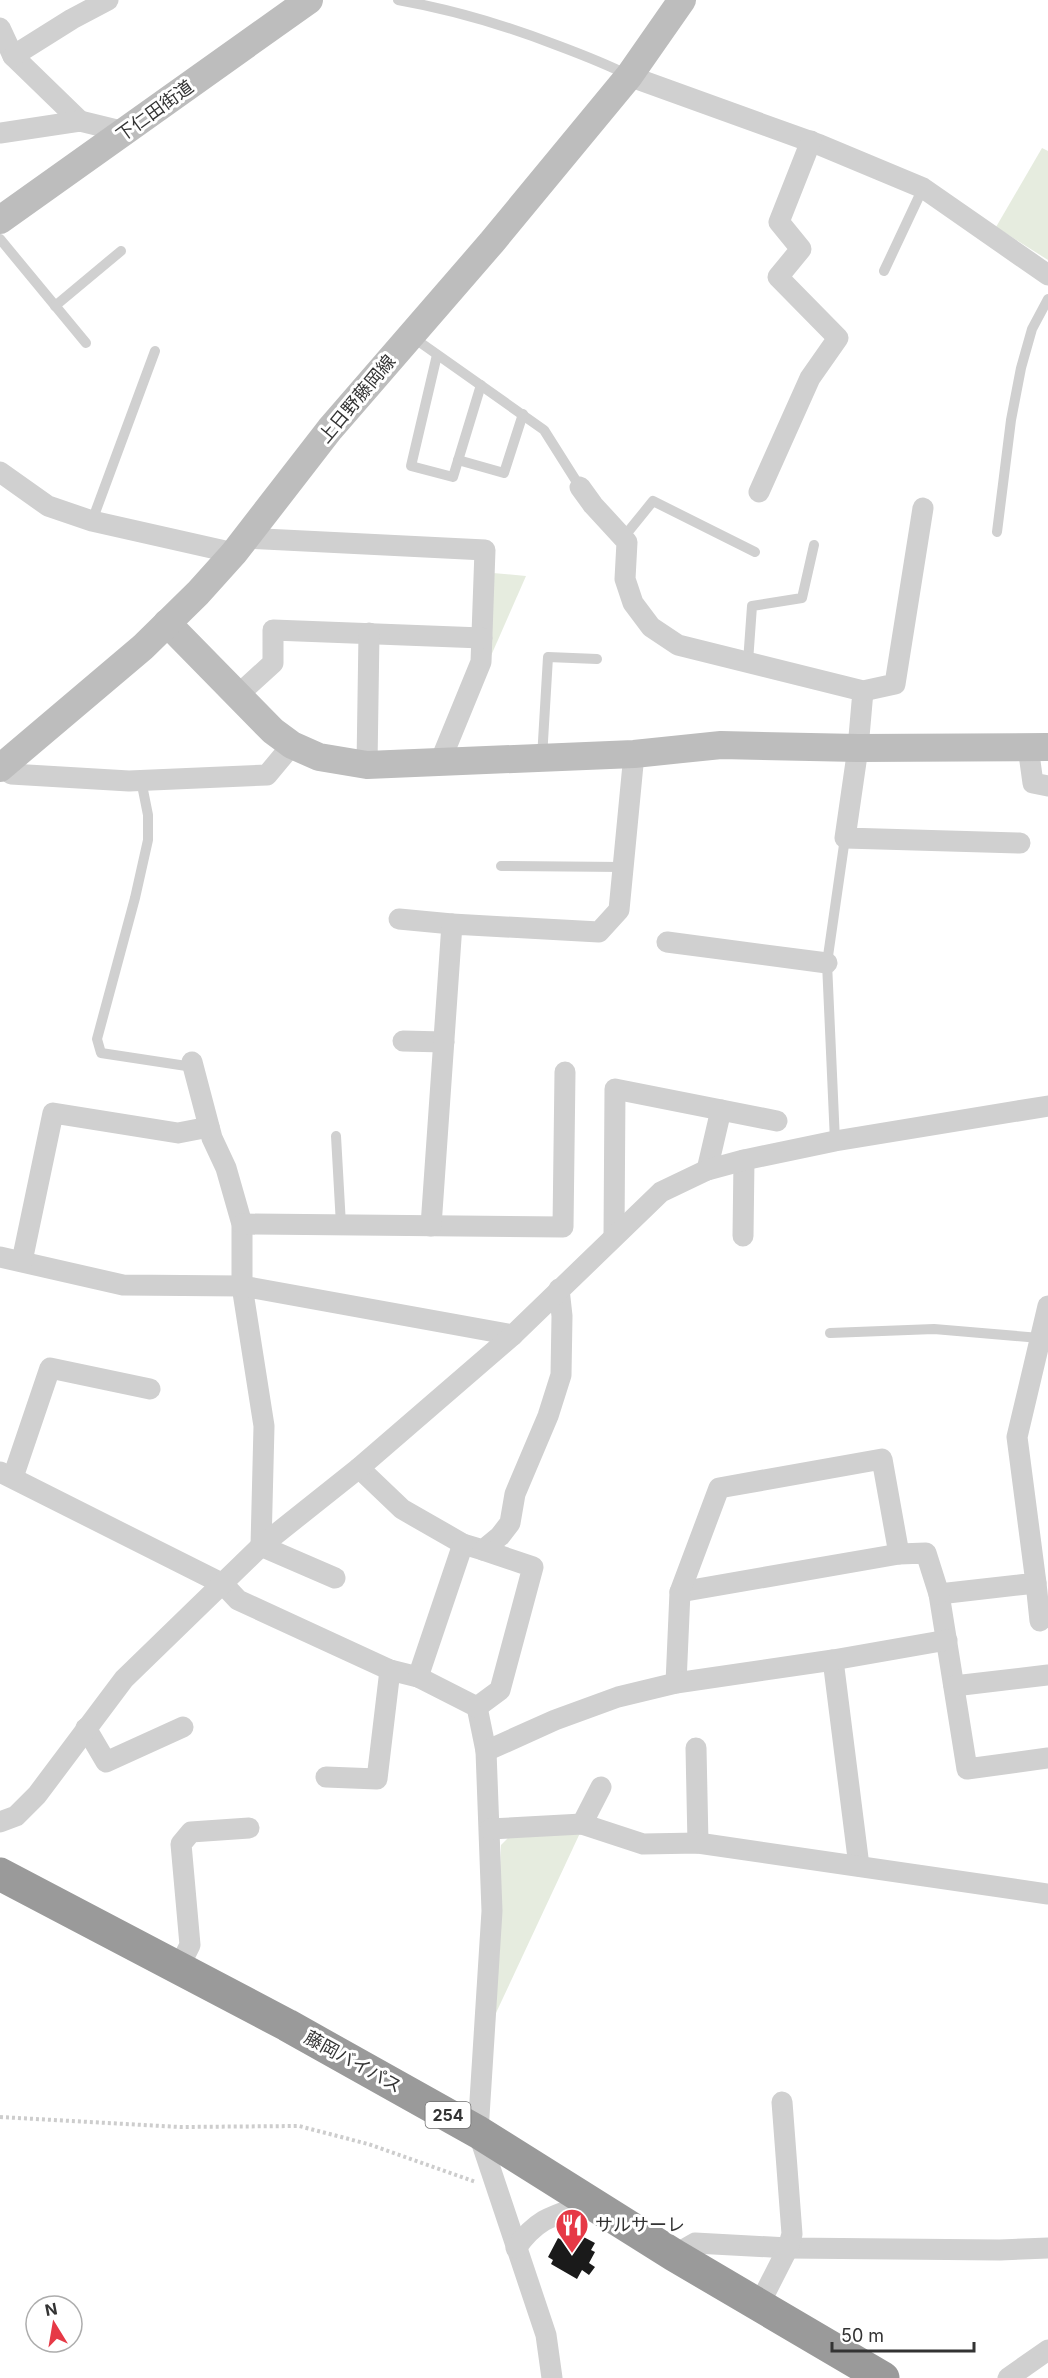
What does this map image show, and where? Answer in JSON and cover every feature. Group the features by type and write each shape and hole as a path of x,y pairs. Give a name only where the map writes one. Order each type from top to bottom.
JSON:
{"highway":[{"name":"藤岡バイパス","path":"0,1874 179,1967 478,2132 674,2255 883,2378"}],"street":[{"path":"13,56 72,19 108,0"},
{"name":"下仁田街道","path":"0,220 309,0"},
{"name":"上日野藤岡線","path":"1,767 143,647 240,545 330,429 492,242 629,76 682,0"},
{"path":"0,28 13,56 80,121"},
{"path":"629,76 811,141 922,188 1048,275"},
{"path":"0,133 80,121 125,132"},
{"path":"759,492 810,378 838,338 778,277 801,249 779,222 811,141"},
{"path":"0,472 48,506 92,521 240,545 485,550 481,662 440,762"},
{"path":"580,487 593,505 627,542 624,579 633,603 651,627 678,645 863,691 896,684 923,508"},
{"path":"167,623 273,731 292,745 319,757 368,765 634,754 721,745 858,748 1038,747 1034,783 1048,786"},
{"path":"238,694 273,663 273,630 482,638"},
{"path":"368,765 369,633"},
{"path":"863,691 858,748 845,838 1020,843"},
{"path":"1,767 11,774 141,780 267,775 292,745"},
{"path":"399,919 599,932 619,910 634,754"},
{"path":"431,1226 452,924"},
{"path":"667,942 826,963"},
{"path":"403,1041 444,1042"},
{"path":"193,1065 210,1127 226,1168 242,1224 242,1286 264,1426 261,1546"},
{"path":"242,1224 564,1227 565,1072"},
{"path":"614,1236 615,1089 777,1121"},
{"path":"0,1822 16,1816 37,1796 124,1679 261,1546 359,1468 513,1335 661,1192 707,1170 744,1160 834,1141 1048,1106"},
{"path":"707,1170 721,1110"},
{"path":"22,1261 53,1113 178,1133 210,1127"},
{"path":"743,1236 744,1160"},
{"path":"0,1257 123,1285 242,1286 513,1335"},
{"path":"418,1677 473,1547 500,1536 510,1523 515,1494 548,1416 561,1375 562,1316 559,1289"},
{"path":"1040,1621 1040,1572 1017,1437 1040,1369 1040,1338 1048,1306"},
{"path":"150,1389 50,1368 7,1475 223,1584 238,1600 390,1670 418,1677 477,1707"},
{"path":"676,1683 680,1592 719,1488 882,1459 899,1554"},
{"path":"359,1468 402,1509 473,1547 533,1567 500,1690 477,1707"},
{"path":"261,1546 334,1578"},
{"path":"680,1592 899,1554 926,1553 939,1594 967,1769 1048,1758"},
{"path":"939,1594 1040,1572"},
{"path":"486,1751 555,1720 608,1700 676,1683 833,1660 947,1640"},
{"path":"833,1660 859,1866"},
{"path":"326,1777 377,1779 390,1670"},
{"path":"954,1686 1048,1675"},
{"path":"477,1707 486,1751 492,1911 478,2132 546,2335 552,2378"},
{"path":"86,1728 106,1762 183,1727"},
{"path":"696,1748 698,1843"},
{"path":"582,1824 600,1787"},
{"path":"490,1829 582,1824 643,1844 698,1843 1048,1894"},
{"path":"179,1967 190,1945 181,1844 191,1832 249,1828"},
{"path":"759,2305 788,2248 792,2234 782,2102"},
{"path":"516,2248 529,2231 542,2220 591,2203"},
{"path":"674,2255 695,2243 788,2248 1000,2250 1048,2248"},
{"path":"1008,2378 1048,2350"}],"lane":[{"path":"398,0 430,5 502,24 610,66 629,76"},
{"path":"884,271 922,188"},
{"path":"0,239 86,343"},
{"path":"55,306 121,251"},
{"path":"997,531 1011,420 1021,368 1032,329 1048,299"},
{"path":"411,336 544,430 580,487"},
{"path":"92,521 155,351"},
{"path":"437,355 411,466 453,477 480,385"},
{"path":"458,460 504,473 523,414"},
{"path":"623,538 653,501 755,552"},
{"path":"748,662 752,606 802,598 814,545"},
{"path":"542,758 548,657 597,658"},
{"path":"141,780 148,815 148,840 135,898 97,1039 101,1053 193,1065"},
{"path":"834,1141 826,963 845,838"},
{"path":"501,866 623,867"},
{"path":"336,1136 341,1225"},
{"path":"830,1333 934,1329 1040,1338"}],"path":[{"path":"0,2117 180,2127 299,2126 368,2144 496,2190"}],"shaded area":[{"path":"1042,148 1048,151 1048,260 996,227"},
{"path":"493,573 526,576 490,658"},
{"path":"580,1833 495,2015 501,1845 510,1836"}],"building":[{"name":"サルサーレ","path":"574,2232 595,2243 591,2250 595,2252 589,2263 595,2267 589,2275 582,2270 577,2279 551,2264 553,2260 548,2257 558,2238 566,2242 570,2240"}],"place":[{"name":"サルサーレ","path":"572,2254"}]}
